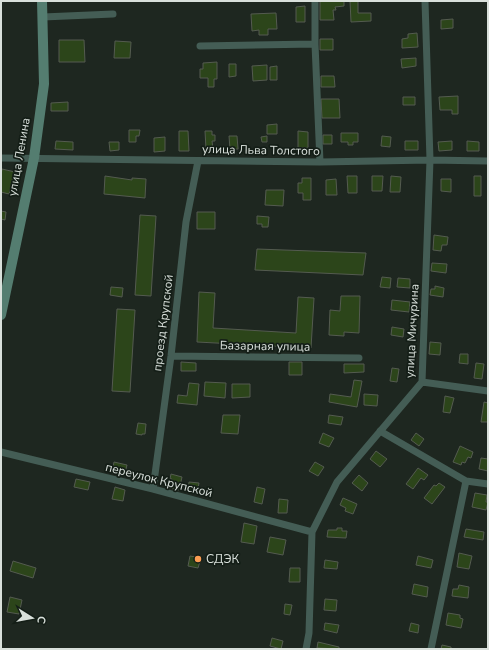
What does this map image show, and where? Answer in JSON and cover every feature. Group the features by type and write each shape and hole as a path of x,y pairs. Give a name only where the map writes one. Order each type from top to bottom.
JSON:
{"main road":[{"name":"улица Ленина","path":"1,315 34,158 44,84 42,1"}],"street":[{"path":"315,1 315,44 320,162"},
{"name":"улица Мичурина","path":"306,649 309,633 312,532 337,482 422,382 430,160 425,1"},
{"path":"43,17 113,14"},
{"path":"200,46 315,44"},
{"name":"улица Льва Толстого","path":"1,158 320,162 430,160 488,162"},
{"name":"проезд Крупской","path":"153,489 171,356 186,222 198,161"},
{"name":"Базарная улица","path":"171,356 359,358"},
{"path":"422,382 488,391"},
{"path":"380,431 466,481 488,484"},
{"name":"переулок Крупской","path":"1,452 153,489 312,532"},
{"path":"431,649 466,481"}],"building":[{"path":"320,1 344,1 344,6 335,7 336,10 333,10 334,20 320,20"},
{"path":"350,1 358,1 358,13 371,13 371,21 351,22"},
{"path":"305,6 305,22 296,22 296,7"},
{"path":"276,13 277,29 268,29 268,35 259,35 259,30 252,31 251,14"},
{"path":"453,19 453,28 441,29 441,20"},
{"path":"417,33 418,47 402,48 402,39 408,38 408,34"},
{"path":"320,39 333,39 333,50 320,50"},
{"path":"59,40 84,40 85,62 59,62"},
{"path":"115,41 131,42 130,58 114,58"},
{"path":"416,58 416,66 402,68 401,59"},
{"path":"217,62 217,79 214,79 214,87 208,87 208,78 200,78 200,69 203,69 203,63"},
{"path":"229,64 236,64 236,76 229,77"},
{"path":"267,65 267,80 253,81 252,66"},
{"path":"277,66 277,80 270,80 270,67"},
{"path":"321,76 334,76 335,87 321,87"},
{"path":"458,96 458,114 452,114 452,110 440,110 439,97"},
{"path":"403,97 415,97 415,105 403,105"},
{"path":"321,99 339,99 340,118 322,118"},
{"path":"68,102 68,111 51,111 51,103"},
{"path":"277,124 277,134 267,134 267,125"},
{"path":"129,130 140,130 139,136 136,136 136,142 129,142"},
{"path":"179,131 188,131 189,151 179,151"},
{"path":"205,131 212,131 212,135 215,135 215,141 212,141 213,149 206,149"},
{"path":"298,131 308,132 308,148 298,148"},
{"path":"341,133 358,133 358,142 353,142 353,145 348,145 348,142 341,142"},
{"path":"323,135 332,135 332,144 323,144"},
{"path":"229,136 237,136 238,149 230,149"},
{"path":"267,136 267,142 262,142 261,137"},
{"path":"382,136 391,137 390,147 381,146"},
{"path":"165,137 165,151 154,152 154,138"},
{"path":"56,141 73,142 73,150 55,149"},
{"path":"405,141 418,141 418,150 405,150"},
{"path":"452,141 452,150 439,151 438,142"},
{"path":"467,141 479,142 479,151 467,151"},
{"path":"109,142 119,142 119,150 110,151"},
{"path":"2,169 15,172 9,194 1,192"},
{"path":"105,176 132,180 132,178 146,179 145,198 104,194"},
{"path":"347,176 357,176 357,193 348,193"},
{"path":"372,176 383,176 382,191 372,191"},
{"path":"391,176 401,177 400,192 390,192"},
{"path":"474,176 481,176 481,196 474,196"},
{"path":"302,178 311,178 311,200 303,200 303,193 298,193 298,183 302,183"},
{"path":"336,179 337,195 326,195 326,180"},
{"path":"441,179 451,179 451,192 441,191"},
{"path":"266,190 284,190 283,206 265,205"},
{"path":"1,211 6,212 5,220 1,219"},
{"path":"197,212 215,212 215,229 197,229"},
{"path":"140,215 156,216 151,296 135,295"},
{"path":"257,216 269,217 268,227 262,227 262,224 257,224"},
{"path":"434,235 448,237 447,245 442,245 441,251 433,250"},
{"path":"257,249 366,253 363,275 255,270"},
{"path":"432,263 447,264 446,273 431,271"},
{"path":"382,277 391,278 390,288 380,287"},
{"path":"398,278 410,279 410,288 397,287"},
{"path":"435,286 444,288 443,297 430,295 431,289 435,289"},
{"path":"111,287 123,288 122,297 110,295"},
{"path":"199,292 215,293 213,328 296,333 298,297 314,298 311,348 197,342"},
{"path":"341,296 360,296 359,333 344,332 344,336 329,335 330,310 340,311"},
{"path":"392,300 410,302 409,312 391,310"},
{"path":"117,309 135,310 130,392 112,391"},
{"path":"392,327 404,329 403,337 391,335"},
{"path":"430,342 441,343 440,355 429,354"},
{"path":"460,354 468,354 468,364 459,363"},
{"path":"181,362 196,363 196,371 181,371"},
{"path":"289,362 302,362 302,375 289,375"},
{"path":"476,363 484,364 482,379 474,378"},
{"path":"344,364 364,364 364,372 344,373"},
{"path":"392,368 399,369 397,382 390,381"},
{"path":"354,380 362,381 357,407 329,402 330,394 351,397"},
{"path":"205,382 226,383 225,398 204,396"},
{"path":"189,383 199,384 197,405 177,403 178,395 187,396"},
{"path":"232,384 250,384 250,397 232,398"},
{"path":"364,394 378,395 377,406 364,405"},
{"path":"445,396 454,398 450,413 443,412"},
{"path":"484,402 488,403 488,422 481,422"},
{"path":"223,415 240,415 238,434 221,433"},
{"path":"329,415 343,417 341,425 328,423"},
{"path":"138,423 146,424 145,434 136,434"},
{"path":"323,433 334,438 329,447 319,443"},
{"path":"416,433 424,439 419,446 411,440"},
{"path":"460,446 473,452 471,458 468,457 465,463 462,462 461,465 453,462"},
{"path":"376,451 387,459 380,467 370,459"},
{"path":"481,458 488,459 488,471 479,469"},
{"path":"114,462 127,465 125,473 121,472 121,475 112,473"},
{"path":"315,462 324,467 318,476 309,471"},
{"path":"418,468 428,475 424,480 421,478 413,489 406,484"},
{"path":"171,474 182,477 179,490 169,488 172,479 170,479"},
{"path":"359,475 368,483 362,491 352,483"},
{"path":"76,479 90,482 88,490 74,487"},
{"path":"189,482 199,483 197,494 188,492"},
{"path":"439,483 445,487 432,504 424,498 434,485 436,486"},
{"path":"115,487 125,490 123,501 112,499"},
{"path":"257,487 265,489 262,504 254,502"},
{"path":"475,493 487,495 486,502 488,502 486,510 472,507"},
{"path":"343,498 357,504 353,514 345,511 346,508 340,505"},
{"path":"279,499 288,500 287,513 278,513"},
{"path":"244,523 257,526 254,544 241,542"},
{"path":"337,528 342,528 342,531 347,531 346,538 327,537 328,530 337,530"},
{"path":"466,529 484,532 483,540 464,537"},
{"path":"270,537 286,540 283,555 267,552"},
{"path":"459,553 472,556 469,569 457,567"},
{"path":"190,556 201,558 198,568 188,566"},
{"path":"418,556 433,560 431,568 416,565"},
{"path":"325,560 338,562 337,569 324,568"},
{"path":"13,561 36,568 33,578 10,571"},
{"path":"290,568 300,568 300,582 289,582"},
{"path":"414,584 428,587 427,597 412,594"},
{"path":"459,585 469,587 468,598 452,596 453,589 458,589"},
{"path":"10,597 22,600 19,614 7,612"},
{"path":"325,599 337,600 336,611 324,610"},
{"path":"285,604 292,605 290,615 284,614"},
{"path":"448,613 460,615 460,618 463,619 461,628 446,625"},
{"path":"325,623 339,625 337,633 324,630"},
{"path":"411,623 419,625 418,633 409,631"},
{"path":"272,638 283,641 281,649 270,646"},
{"path":"318,642 339,647 339,649 317,648"},
{"path":"442,645 451,647 451,649 441,649"}],"place":[{"name":"СДЭК","path":"198,559"}]}
